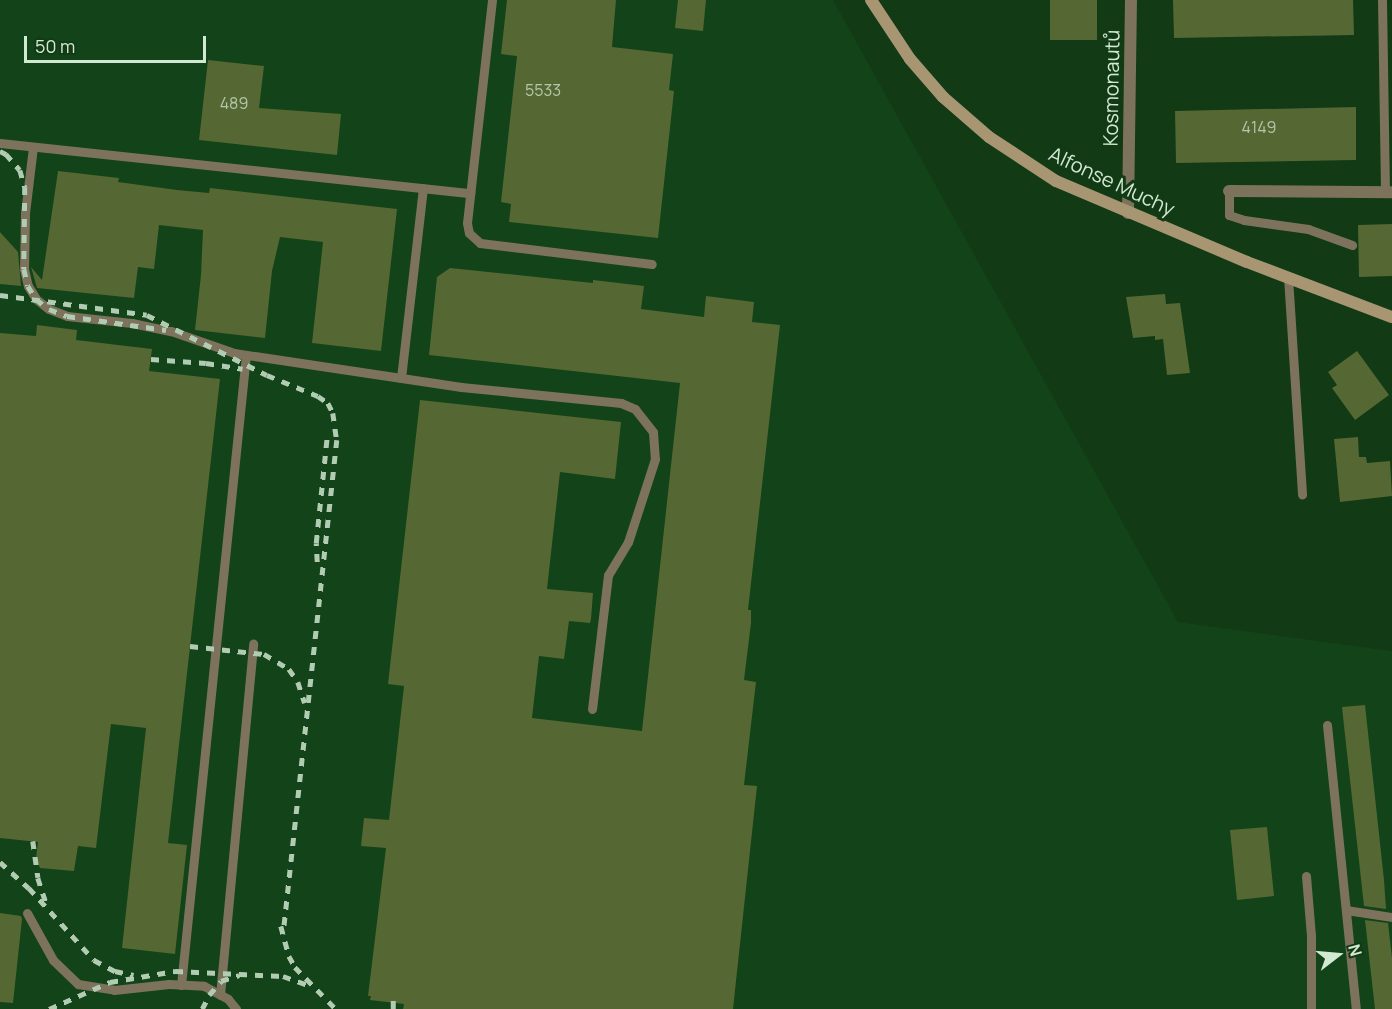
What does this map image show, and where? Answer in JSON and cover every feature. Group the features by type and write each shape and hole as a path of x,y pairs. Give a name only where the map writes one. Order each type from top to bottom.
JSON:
{"main road":[{"name":"Alfonse Muchy","path":"871,0 917,66 943,97 989,136 1056,181 1128,213 1392,317"}],"street":[{"name":"Kosmonautů","path":"1128,213 1131,0"},
{"path":"1229,191 1388,192"}],"lane":[{"path":"492,0 467,223 469,233 480,243 652,264"},
{"path":"1382,0 1388,192"},
{"path":"0,143 470,193"},
{"path":"33,147 25,213 24,268 28,286 36,299 49,309 67,316 132,323 171,331 209,346 246,355 461,387 621,403 635,409 653,432 655,459 628,542 608,576 592,709"},
{"path":"401,378 423,188"},
{"path":"1229,191 1229,215 1244,220 1308,229 1352,244"},
{"path":"1288,277 1302,495"},
{"path":"181,985 246,355"},
{"path":"220,995 253,644"},
{"path":"1327,725 1356,1009"},
{"path":"1306,876 1311,936 1311,1009"},
{"path":"1346,910 1392,917"},
{"path":"27,913 53,960 78,984 114,990 181,985 204,986 220,995 236,1009"}],"shaded area":[{"path":"0,0 833,0 1178,622 1392,651 1392,1009 0,1009"}],"building":[{"path":"507,0 616,0 612,47 673,54 669,90 674,91 658,238 509,222 511,204 501,202 517,56 501,54"},
{"path":"678,0 706,0 703,31 675,28"},
{"path":"1050,0 1097,0 1097,40 1050,40"},
{"path":"1173,0 1353,0 1354,35 1174,38"},
{"path":"208,60 264,66 259,108 341,114 337,155 199,140"},
{"path":"1356,107 1356,160 1176,163 1175,111"},
{"path":"58,171 119,178 118,182 177,190 209,193 210,188 397,209 381,351 312,343 323,242 280,237 272,271 265,338 195,330 203,230 159,225 154,269 138,267 134,298 37,288 31,267 42,280"},
{"path":"1392,224 1392,276 1359,277 1358,225"},
{"path":"0,232 18,252 21,286 0,284"},
{"path":"450,268 644,286 641,309 704,317 706,296 754,302 752,322 780,325 748,610 751,610 751,623 744,680 756,682 744,785 757,786 733,1009 403,1009 404,1004 370,1000 371,996 368,996 386,848 361,846 364,818 389,820 404,686 388,684 420,400 621,422 615,479 560,472 547,589 593,593 591,619 590,623 569,621 564,659 539,656 532,718 642,731 680,383 429,355 437,277"},
{"path":"1165,294 1166,304 1180,303 1190,373 1167,375 1163,339 1155,340 1155,336 1133,338 1126,297"},
{"path":"37,325 77,330 76,340 152,349 149,371 220,379 168,843 187,845 175,954 122,948 146,728 111,724 96,848 78,846 74,871 40,868 36,858 38,842 0,838 0,333 36,336"},
{"path":"1357,351 1389,395 1355,420 1332,388 1337,385 1328,372"},
{"path":"1358,437 1359,457 1366,457 1367,463 1390,461 1392,496 1340,502 1334,439"},
{"path":"1365,705 1386,909 1364,906 1342,707"},
{"path":"1267,827 1274,896 1237,900 1230,830"},
{"path":"0,913 21,916 22,919 13,1003 0,1002"},
{"path":"1365,920 1388,923 1392,958 1392,1009 1375,1009"}],"railway":[{"path":"0,151 6,154 20,170 25,187 24,269 28,286 36,299 49,309 67,316 166,330"},
{"path":"0,295 147,315 267,375 318,396 328,403 333,413 337,440 283,934"},
{"path":"151,359 206,363 243,369"},
{"path":"317,562 316,543 327,437"},
{"path":"190,646 264,654 289,669 298,682 305,703"},
{"path":"33,841 38,878 46,902"},
{"path":"0,862 29,888 94,960 115,971 134,975"},
{"path":"281,926 289,956 295,967 336,1009"},
{"path":"49,1009 110,982 175,971 283,976 308,985"},
{"path":"202,1009 209,995 221,981 239,975"},
{"path":"393,999 393,1009"}]}
